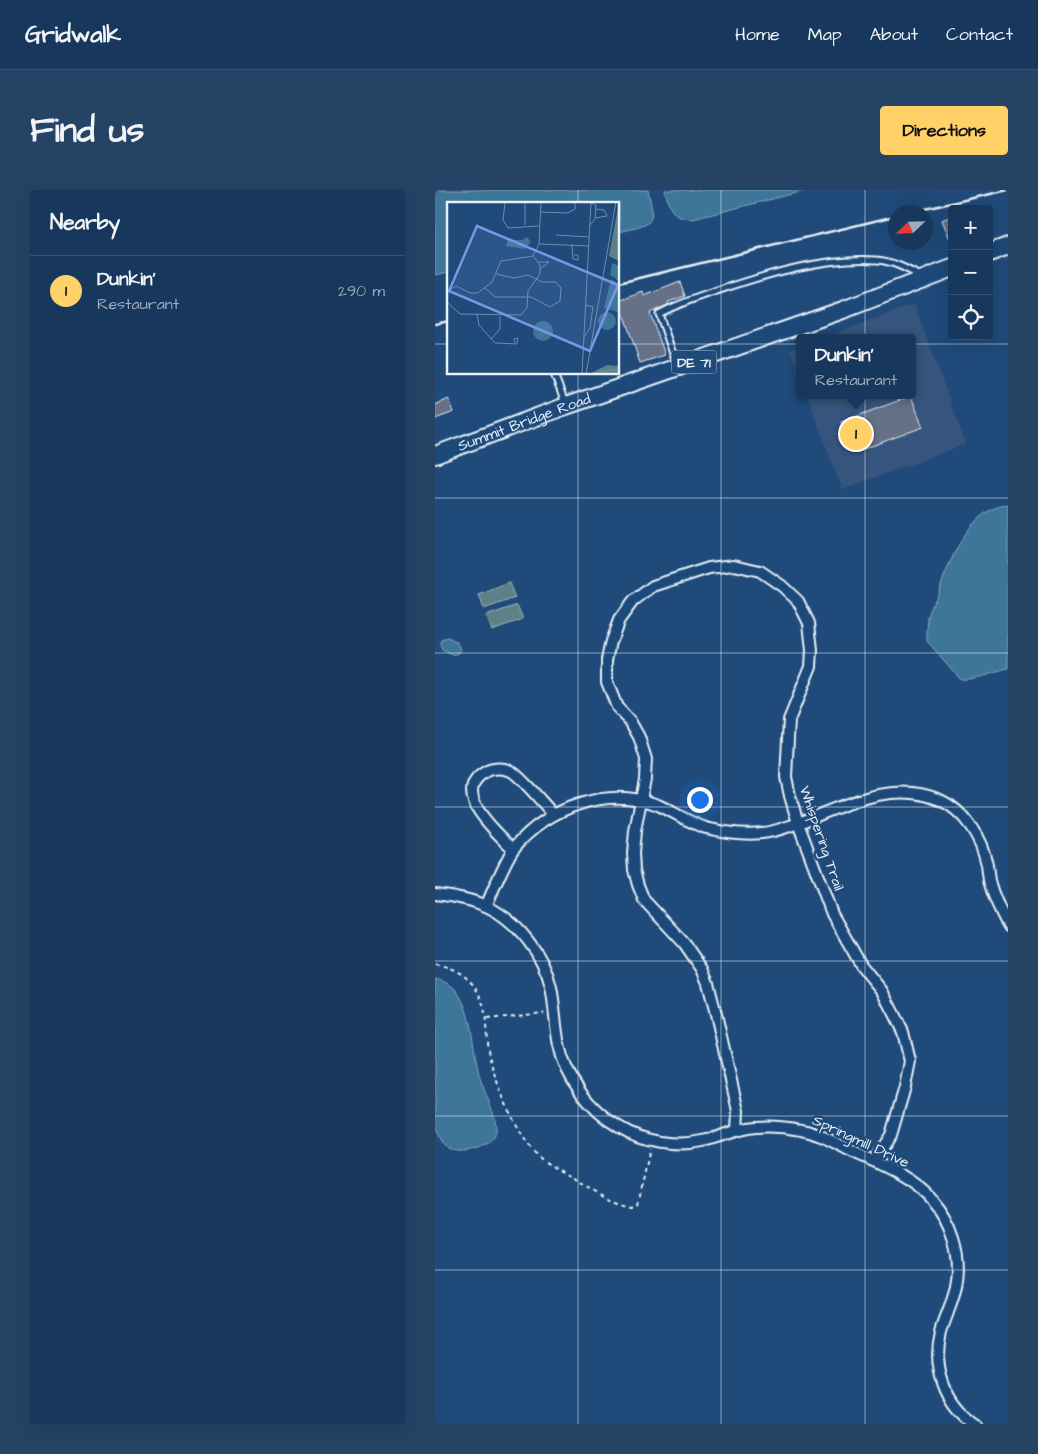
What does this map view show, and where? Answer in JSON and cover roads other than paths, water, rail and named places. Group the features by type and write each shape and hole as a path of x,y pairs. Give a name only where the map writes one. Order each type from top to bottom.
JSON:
{"main road":[{"path":"993,252 1008,246"},
{"name":"Summit Bridge Road","path":"435,455 566,406 843,310 948,269"}],"street":[{"name":"Whispering Trail","path":"737,1130 737,1111 708,983 693,955 644,900 638,885 634,870 633,853 647,759 639,737 630,722 617,707 607,682 607,660 611,640 619,620 633,601 653,586 709,568 734,565 760,571 782,586 798,601 809,623 813,650 811,666 789,720 786,776 798,823 832,914 861,965 882,991 895,1014 903,1032 910,1061 903,1096 891,1135 874,1161"},
{"path":"513,849 484,818 474,804 471,797 474,782 479,777 493,769 509,770 554,815"},
{"path":"486,906 513,849 531,832 554,815 598,799 621,798 641,801 657,805 705,827 760,834 777,831 873,796 907,791 941,800 958,811 982,847 995,898 1008,926"},
{"name":"Springmill Drive","path":"435,894 458,897 486,906 507,919 524,936 535,950 545,968 551,986 559,1048 578,1090 605,1117 621,1128 643,1138 683,1143 703,1141 737,1130 754,1127 801,1130 818,1134 874,1161 908,1180 934,1201 946,1220 953,1239 958,1279 955,1295 941,1333 938,1352 940,1371 945,1390 955,1406 968,1420 975,1424"}],"lane":[{"path":"678,368 659,314 675,305 763,275 799,267 836,262 879,260 898,265 925,278"},
{"path":"554,375 566,406"}],"railway":[{"path":"933,207 1008,190"},
{"path":"620,283 888,218"},
{"path":"435,324 447,321"}],"place":[{"name":"Dunkin'","path":"856,434"}]}
